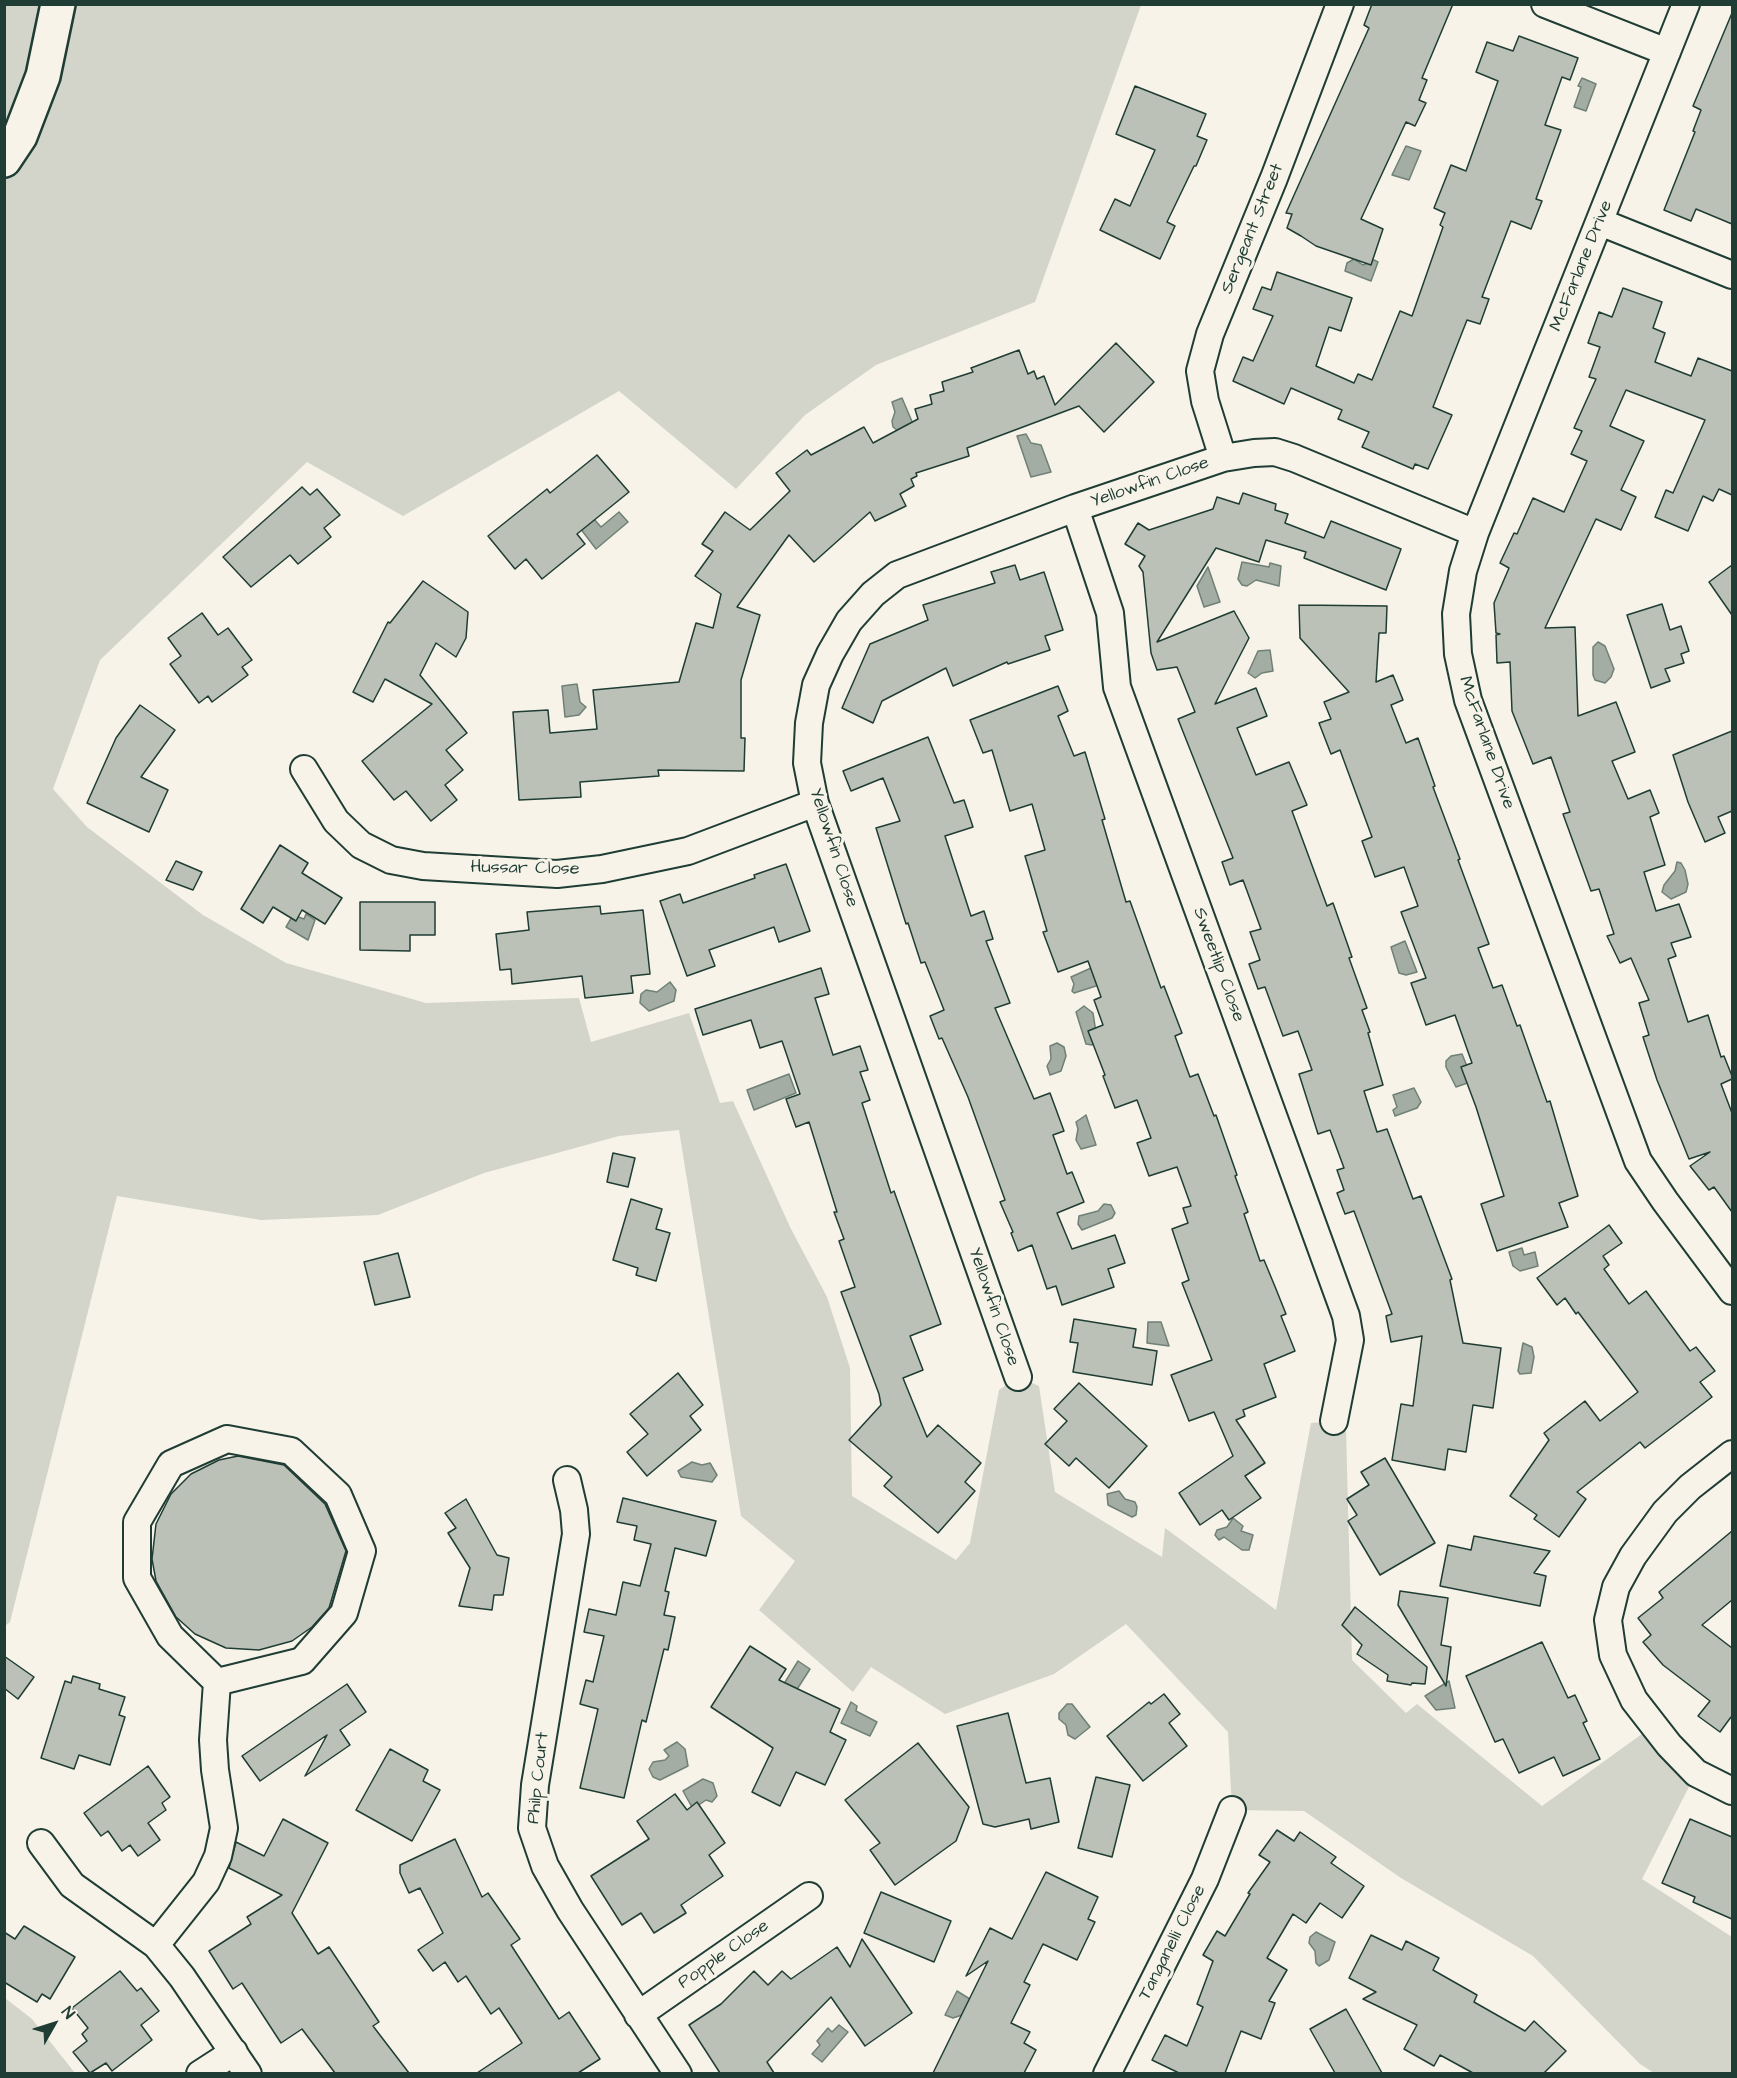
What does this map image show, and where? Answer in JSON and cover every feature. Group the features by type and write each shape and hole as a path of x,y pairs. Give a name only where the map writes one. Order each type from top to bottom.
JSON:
{"street":[{"path":"4,160 20,136 43,76 58,4"},
{"name":"Sergeant Street","path":"1223,458 1205,401 1200,371 1210,334 1274,178 1340,4"},
{"path":"1545,4 1667,52"},
{"name":"McFarlane Drive","path":"1686,4 1475,533 1463,571 1456,614 1458,654 1468,700 1638,1161 1732,1291"},
{"path":"1599,222 1732,275"},
{"name":"Yellowfin Close","path":"1018,1377 815,803 807,764 809,723 816,685 830,654 849,621 873,594 897,575 1075,508 1223,458 1275,452 1475,533"},
{"name":"Sweetlip Close","path":"1075,508 1110,613 1117,687 1346,1317 1350,1340 1334,1421"},
{"name":"Hussar Close","path":"304,769 336,821 361,845 391,860 423,866 557,873 602,869 688,851 815,803"},
{"path":"156,1945 206,1882 218,1856 224,1828 214,1770 213,1740 217,1682 170,1636 137,1578 138,1522 171,1464 227,1439 291,1451 338,1495 362,1551 344,1613 302,1661 217,1682"},
{"path":"1732,1454 1690,1487 1665,1512 1633,1556 1616,1587 1608,1620 1613,1655 1634,1700 1669,1745 1696,1773 1732,1791"},
{"name":"Philp Court","path":"567,1480 574,1510 576,1534 535,1785 532,1828 545,1866 570,1910 678,2073"},
{"name":"Tanganelli Close","path":"1107,2073 1205,1879 1232,1810"},
{"path":"41,1843 72,1885 156,1945 182,1977 248,2073"},
{"name":"Popple Close","path":"638,2015 809,1896"},
{"path":"200,2073 234,2052"}],"shaded area":[{"path":"4,5 1141,5 1035,302 876,365 805,415 736,489 619,391 403,516 307,462 100,660 53,789 87,827 203,915 286,963 426,1003 579,998 591,1042 689,1013 720,1103 733,1101 790,1227 827,1297 850,1368 852,1496 956,1560 970,1543 999,1390 1018,1377 1039,1386 1055,1492 1162,1557 1165,1528 1276,1610 1311,1423 1334,1421 1346,1429 1352,1660 1406,1713 1417,1704 1542,1806 1653,1726 1696,1773 1642,1879 1732,1937 1732,2073 1654,2073 1640,2064 1533,1956 1401,1878 1304,1811 1232,1810 1228,1732 1126,1624 1054,1674 945,1714 871,1667 853,1692 759,1610 795,1561 741,1516 679,1130 619,1136 484,1173 378,1215 261,1220 117,1196 10,1622 5,1626"},
{"path":"1582,78 1596,84 1586,111 1574,107"},
{"path":"1406,146 1421,151 1409,180 1392,175"},
{"path":"1354,259 1363,265 1374,260 1378,262 1371,281 1345,271 1347,263"},
{"path":"902,398 925,452 893,427 895,412 892,402"},
{"path":"1026,434 1031,443 1041,445 1051,472 1031,477 1017,436"},
{"path":"619,512 628,522 596,549 580,528 593,518 601,527"},
{"path":"1242,562 1269,567 1270,563 1281,566 1279,586 1256,580 1247,586 1242,585 1238,579"},
{"path":"1208,567 1220,602 1204,607 1197,586"},
{"path":"1598,642 1605,646 1614,669 1611,677 1605,683 1595,680 1593,675 1593,647"},
{"path":"1270,650 1273,671 1262,673 1255,678 1248,673 1258,651"},
{"path":"577,684 580,702 586,707 579,715 565,717 562,686"},
{"path":"1677,862 1681,863 1685,870 1688,884 1686,892 1671,899 1662,892 1664,885 1675,871"},
{"path":"306,914 315,920 308,940 286,927 293,915 304,919"},
{"path":"1405,941 1417,972 1406,975 1399,973 1391,947"},
{"path":"1091,968 1099,985 1074,993 1071,977"},
{"path":"670,982 676,990 674,1001 649,1011 640,1003 641,994 646,990 657,992"},
{"path":"1084,1006 1093,1013 1097,1039 1092,1045 1086,1044 1076,1012"},
{"path":"1057,1043 1064,1047 1066,1056 1061,1071 1050,1075 1047,1066 1051,1059 1050,1046"},
{"path":"1462,1054 1473,1081 1456,1087 1446,1067 1446,1061 1451,1056"},
{"path":"789,1074 796,1093 754,1110 747,1090"},
{"path":"1414,1088 1421,1102 1417,1108 1395,1116 1393,1110 1397,1107 1393,1095"},
{"path":"1086,1115 1096,1145 1081,1149 1076,1140 1078,1129 1076,1122"},
{"path":"1104,1204 1111,1205 1115,1213 1112,1218 1082,1230 1078,1224 1079,1216 1098,1211"},
{"path":"1522,1248 1524,1255 1535,1252 1538,1266 1520,1271 1513,1266 1509,1252"},
{"path":"1148,1322 1161,1322 1169,1346 1147,1343"},
{"path":"1523,1343 1532,1347 1534,1357 1531,1373 1520,1374 1518,1371"},
{"path":"692,1462 702,1465 710,1463 717,1475 712,1482 681,1477 678,1471"},
{"path":"1119,1491 1125,1499 1135,1502 1136,1515 1132,1517 1108,1505 1107,1494"},
{"path":"1233,1518 1243,1526 1241,1531 1253,1535 1249,1550 1242,1550 1224,1537 1219,1540 1215,1535 1217,1530 1227,1527"},
{"path":"798,1661 810,1669 794,1694 782,1687"},
{"path":"1449,1681 1455,1708 1436,1710 1425,1696"},
{"path":"851,1702 857,1706 856,1711 877,1722 870,1736 841,1723"},
{"path":"1067,1704 1072,1704 1090,1727 1075,1739 1068,1735 1066,1725 1059,1719 1059,1713"},
{"path":"677,1742 685,1749 688,1766 660,1780 653,1777 649,1769 653,1762 665,1760 669,1756 664,1750"},
{"path":"703,1779 713,1783 717,1796 712,1802 706,1800 693,1809 683,1791"},
{"path":"1316,1932 1335,1942 1329,1960 1319,1966 1316,1963 1315,1951 1309,1943 1310,1937"},
{"path":"957,1991 973,2001 962,2015 953,2018 945,2015"},
{"path":"5,1998 32,2019 75,2073 5,2073"},
{"path":"839,2025 848,2032 822,2062 812,2054 820,2045 817,2041 828,2028 832,2032"}],"building":[{"path":"1372,4 1453,4 1422,78 1427,80 1419,100 1426,103 1415,126 1406,122 1361,219 1383,229 1371,265 1316,246 1287,228 1292,214 1286,213 1369,28 1364,25"},
{"path":"1732,13 1732,224 1696,209 1691,221 1664,210 1695,132 1693,131 1701,110 1693,106"},
{"path":"1519,36 1578,58 1570,80 1562,77 1545,125 1561,130 1536,199 1542,201 1531,229 1511,221 1482,297 1489,299 1480,324 1467,320 1433,407 1452,415 1428,469 1415,464 1413,469 1362,447 1369,432 1338,419 1342,410 1291,388 1284,404 1233,381 1243,357 1253,361 1273,316 1253,309 1262,287 1271,290 1277,272 1352,298 1341,331 1329,327 1316,366 1354,383 1358,374 1372,380 1400,311 1412,316 1443,227 1440,225 1445,213 1434,208 1451,165 1466,171 1498,81 1476,72 1487,42 1513,51"},
{"path":"1135,86 1206,114 1197,136 1207,140 1167,222 1175,226 1160,259 1100,230 1115,199 1130,206 1155,150 1116,134"},
{"path":"1623,288 1662,302 1653,328 1665,333 1655,362 1691,376 1698,358 1732,371 1732,495 1719,489 1713,501 1703,496 1688,531 1655,517 1666,490 1673,493 1705,420 1626,390 1610,426 1644,441 1621,490 1636,497 1621,530 1596,519 1545,628 1575,627 1578,716 1616,702 1635,752 1612,761 1628,799 1650,790 1659,813 1650,817 1665,865 1644,872 1656,911 1679,904 1691,937 1671,943 1676,956 1668,959 1688,1022 1708,1015 1721,1057 1724,1056 1732,1076 1732,1079 1721,1084 1732,1113 1732,1212 1714,1187 1709,1190 1690,1166 1710,1152 1689,1159 1657,1080 1643,1037 1649,1035 1639,1003 1649,1000 1631,958 1620,963 1607,936 1614,934 1599,889 1591,891 1563,814 1570,812 1551,757 1533,764 1512,711 1510,662 1497,663 1496,635 1500,634 1496,633 1494,603 1509,568 1500,563 1514,533 1517,534 1533,498 1564,512 1587,461 1571,454 1582,431 1574,428 1596,379 1589,377 1600,347 1588,343 1599,312 1612,317"},
{"path":"1116,343 1154,382 1104,432 1079,406 967,448 969,456 916,473 917,476 911,479 914,486 900,494 906,506 875,521 870,512 814,562 789,535 737,607 760,615 741,680 741,738 745,738 744,771 658,770 659,776 580,782 581,797 519,800 513,712 548,710 550,733 597,729 593,690 679,682 696,623 713,628 721,594 695,576 713,551 702,544 725,512 750,530 790,491 776,473 807,450 811,455 864,427 873,443 918,419 915,409 932,404 930,395 944,391 942,382 973,372 971,368 1019,350 1028,374 1034,371 1037,379 1044,376 1055,405"},
{"path":"597,455 629,492 577,534 585,544 542,579 526,559 515,569 488,536 547,489 550,493"},
{"path":"302,487 310,495 317,489 340,515 324,528 331,537 298,564 290,555 251,587 223,557"},
{"path":"1243,493 1276,504 1275,510 1288,514 1285,523 1324,538 1331,521 1401,549 1386,590 1304,558 1306,552 1266,540 1259,562 1216,548 1157,642 1234,611 1249,638 1215,704 1256,688 1267,716 1237,728 1256,775 1289,762 1307,805 1292,811 1327,906 1333,903 1367,1008 1362,1010 1383,1085 1364,1091 1377,1132 1387,1129 1413,1199 1421,1196 1452,1279 1450,1280 1463,1343 1501,1348 1493,1408 1473,1405 1466,1452 1448,1449 1445,1470 1392,1460 1401,1404 1413,1406 1422,1336 1391,1342 1386,1316 1392,1314 1354,1211 1345,1214 1337,1193 1344,1190 1337,1170 1344,1168 1330,1130 1318,1134 1299,1074 1312,1070 1298,1031 1283,1036 1265,987 1258,989 1249,964 1260,960 1250,932 1261,929 1243,880 1230,885 1222,862 1233,858 1178,719 1195,712 1177,667 1157,670 1151,653 1143,572 1139,566 1145,556 1125,544 1138,523 1149,530 1213,509 1217,497 1239,504"},
{"path":"1015,565 1020,580 1044,572 1063,630 1045,636 1050,650 1008,664 1007,662 953,686 946,668 882,701 873,723 842,708 870,644 928,620 923,605 995,583 991,572"},
{"path":"1732,565 1732,615 1709,582"},
{"path":"423,581 468,612 466,638 456,657 436,643 420,675 467,733 446,750 463,770 445,785 457,800 431,821 406,791 394,800 362,761 432,704 385,679 373,702 353,692 388,622 390,623"},
{"path":"1662,604 1670,630 1681,626 1689,651 1681,654 1684,663 1665,669 1670,681 1651,688 1627,615"},
{"path":"1299,605 1387,606 1386,633 1379,633 1376,682 1393,675 1403,700 1391,705 1406,743 1418,738 1435,786 1433,787 1460,859 1458,860 1489,944 1478,948 1493,988 1502,985 1517,1026 1520,1025 1547,1102 1550,1101 1578,1196 1559,1203 1568,1227 1497,1251 1481,1204 1504,1196 1461,1067 1472,1063 1455,1015 1426,1025 1411,983 1426,978 1401,912 1418,906 1404,867 1375,877 1362,841 1372,837 1340,750 1331,754 1319,723 1331,719 1324,702 1349,692 1300,638"},
{"path":"202,613 218,635 228,628 252,660 242,667 248,675 212,702 208,696 199,703 170,664 181,656 168,638"},
{"path":"1058,686 1068,711 1058,716 1074,756 1085,752 1126,902 1130,901 1161,988 1164,986 1182,1033 1175,1036 1190,1077 1198,1074 1214,1116 1216,1115 1248,1212 1244,1214 1260,1261 1264,1260 1286,1314 1281,1316 1295,1351 1264,1364 1276,1397 1243,1410 1245,1416 1236,1420 1265,1463 1245,1476 1261,1498 1229,1520 1222,1510 1200,1525 1179,1493 1233,1456 1214,1412 1189,1421 1171,1375 1212,1360 1182,1283 1189,1280 1172,1229 1188,1223 1183,1208 1191,1206 1177,1167 1149,1176 1137,1143 1151,1138 1137,1100 1115,1108 1088,1031 1103,1025 1094,1000 1101,997 1088,961 1058,972 1043,932 1047,931 1025,856 1045,850 1032,804 1010,811 992,750 983,753 970,720"},
{"path":"140,705 175,730 141,777 168,790 149,832 87,803 116,738"},
{"path":"1732,731 1732,811 1718,817 1725,833 1705,842 1688,802 1673,755"},
{"path":"928,737 954,803 964,800 973,827 945,836 971,916 984,911 993,939 986,941 1010,1003 995,1008 1034,1099 1050,1093 1064,1131 1053,1135 1067,1174 1072,1172 1084,1202 1057,1213 1072,1249 1115,1235 1125,1263 1108,1269 1114,1287 1062,1305 1056,1286 1047,1289 1032,1245 1018,1251 1011,1233 1013,1232 1000,1202 1005,1200 968,1097 930,1016 944,1010 925,962 921,963 908,923 906,924 876,828 900,821 883,778 851,791 843,771"},
{"path":"280,845 308,863 302,873 342,898 325,924 302,910 296,921 273,907 263,923 241,909"},
{"path":"176,861 202,872 193,890 166,880"},
{"path":"786,864 810,931 779,942 774,927 709,950 715,966 687,976 660,901 680,894 683,903 755,878 754,875"},
{"path":"360,902 435,902 435,935 410,935 410,951 360,950"},
{"path":"600,906 601,914 643,910 650,974 631,976 633,993 585,998 582,976 512,984 511,969 500,970 496,934 529,930 527,912"},
{"path":"821,968 829,994 815,998 833,1055 860,1046 868,1070 860,1072 870,1100 862,1103 891,1193 894,1191 941,1324 910,1336 923,1370 903,1378 927,1437 938,1425 981,1463 965,1482 975,1491 938,1533 884,1486 892,1477 849,1440 881,1405 841,1292 855,1287 839,1241 844,1239 834,1212 837,1212 809,1122 796,1127 786,1099 800,1094 782,1041 760,1048 751,1020 703,1035 695,1009"},
{"path":"613,1153 635,1158 628,1187 607,1182"},
{"path":"631,1199 662,1209 656,1229 670,1233 656,1281 636,1275 638,1268 613,1260"},
{"path":"1609,1225 1622,1243 1603,1256 1609,1265 1604,1269 1629,1304 1646,1291 1690,1351 1696,1347 1715,1371 1700,1382 1712,1397 1645,1448 1640,1442 1577,1492 1586,1499 1559,1537 1534,1519 1537,1515 1510,1496 1549,1440 1544,1433 1585,1401 1600,1421 1638,1392 1578,1312 1576,1314 1565,1298 1557,1305 1537,1278"},
{"path":"398,1253 410,1297 375,1305 364,1262"},
{"path":"1074,1319 1136,1329 1133,1347 1157,1351 1152,1385 1073,1372 1078,1343 1070,1342"},
{"path":"678,1373 703,1405 690,1416 701,1430 647,1476 627,1452 648,1434 630,1414"},
{"path":"1079,1383 1147,1446 1109,1488 1076,1458 1069,1466 1045,1444 1067,1421 1054,1409"},
{"path":"238,1456 284,1465 325,1504 346,1551 329,1608 312,1627 292,1641 259,1650 226,1648 195,1634 176,1617 156,1581 152,1559 156,1524 171,1494 191,1474 219,1460"},
{"path":"1385,1458 1435,1543 1380,1575 1348,1521 1357,1515 1347,1499 1369,1485 1361,1472"},
{"path":"623,1498 716,1521 706,1556 675,1548 665,1591 669,1592 664,1615 675,1617 668,1650 664,1649 646,1722 642,1720 624,1798 580,1788 598,1709 580,1704 586,1680 593,1682 604,1636 584,1632 589,1609 616,1615 623,1582 640,1586 651,1544 634,1540 637,1526 617,1522"},
{"path":"466,1499 497,1555 509,1558 503,1595 494,1595 492,1610 459,1606 470,1568 448,1533 456,1528 445,1513"},
{"path":"1732,1531 1732,1600 1702,1625 1732,1648 1732,1718 1720,1732 1698,1716 1710,1701 1663,1665 1643,1642 1651,1635 1638,1618 1663,1598 1659,1592"},
{"path":"1474,1536 1550,1551 1534,1573 1546,1576 1540,1606 1440,1586 1448,1545 1471,1550"},
{"path":"1400,1591 1448,1598 1441,1645 1451,1647 1446,1686 1398,1605"},
{"path":"1355,1607 1427,1667 1425,1684 1412,1683 1411,1685 1387,1681 1388,1675 1357,1654 1362,1645 1342,1625"},
{"path":"1542,1642 1568,1698 1575,1695 1587,1721 1583,1723 1600,1759 1563,1776 1554,1757 1519,1773 1503,1739 1495,1742 1466,1676"},
{"path":"750,1646 786,1669 779,1680 840,1709 830,1732 846,1740 825,1785 796,1772 780,1806 752,1792 773,1748 711,1707"},
{"path":"4,1656 34,1677 18,1699 4,1688"},
{"path":"73,1676 100,1684 99,1689 125,1697 119,1715 125,1717 110,1765 79,1755 74,1769 41,1758 65,1681 71,1683"},
{"path":"347,1684 366,1712 340,1730 350,1745 305,1776 327,1735 260,1781 242,1756"},
{"path":"1164,1694 1180,1714 1169,1723 1187,1746 1143,1781 1107,1736 1149,1702 1151,1704"},
{"path":"1008,1713 1026,1783 1050,1778 1059,1822 1031,1829 1029,1819 995,1827 983,1824 957,1726"},
{"path":"918,1743 969,1807 956,1841 895,1885 870,1850 880,1843 845,1800"},
{"path":"390,1749 428,1770 423,1781 440,1790 412,1841 356,1810"},
{"path":"148,1766 170,1797 162,1803 166,1810 148,1823 160,1840 138,1856 130,1845 122,1851 108,1831 101,1836 84,1813"},
{"path":"1096,1777 1130,1785 1112,1857 1078,1848"},
{"path":"675,1794 687,1810 697,1802 725,1843 709,1855 723,1876 681,1905 686,1913 654,1933 641,1913 622,1925 591,1876 649,1839 637,1821"},
{"path":"283,1819 328,1843 292,1913 318,1954 329,1947 379,2022 373,2026 409,2073 335,2073 302,2029 281,2043 242,1983 233,1989 209,1951 251,1924 247,1917 282,1895 229,1868 236,1842 264,1856"},
{"path":"1690,1819 1732,1837 1732,1919 1693,1902 1695,1897 1662,1883"},
{"path":"1277,1830 1294,1841 1300,1832 1336,1857 1331,1863 1364,1886 1342,1918 1320,1903 1306,1923 1293,1914 1267,1958 1287,1970 1269,2001 1275,2003 1261,2039 1241,2031 1225,2073 1179,2073 1152,2060 1165,2035 1187,2046 1203,2007 1197,2004 1213,1961 1203,1955 1217,1931 1225,1936 1250,1894 1248,1893 1270,1862 1259,1855"},
{"path":"455,1839 482,1897 488,1893 520,1939 511,1945 559,2019 569,2012 600,2059 578,2073 477,2073 522,2043 499,2008 491,2014 466,1976 458,1982 445,1962 433,1971 418,1950 443,1933 420,1888 409,1893 400,1873 400,1865"},
{"path":"1046,1872 1098,1897 1088,1919 1095,1922 1077,1960 1043,1944 1024,1982 1030,1985 1011,2023 1030,2032 1024,2043 1036,2050 1024,2073 933,2073 988,1961 966,1976 990,1928 1012,1939"},
{"path":"881,1892 951,1921 934,1962 864,1933"},
{"path":"24,1926 75,1957 50,1999 42,1994 37,2002 4,1982 4,1932 15,1939"},
{"path":"1371,1935 1402,1950 1406,1941 1439,1958 1433,1970 1477,1995 1474,2002 1525,2031 1534,2021 1566,2051 1544,2073 1473,2073 1440,2055 1434,2066 1404,2049 1417,2025 1363,1999 1376,1992 1349,1978"},
{"path":"862,1939 912,2013 865,2046 831,1997 767,2062 774,2073 720,2073 689,2025 721,2004 754,1971 768,1985 782,1971 791,1979 837,1947 850,1967"},
{"path":"120,1971 137,1991 141,1988 159,2011 141,2025 152,2040 112,2071 106,2063 90,2073 73,2052 87,2041 82,2034 88,2028 72,2008"},
{"path":"1346,2009 1382,2073 1335,2073 1310,2029"}]}
